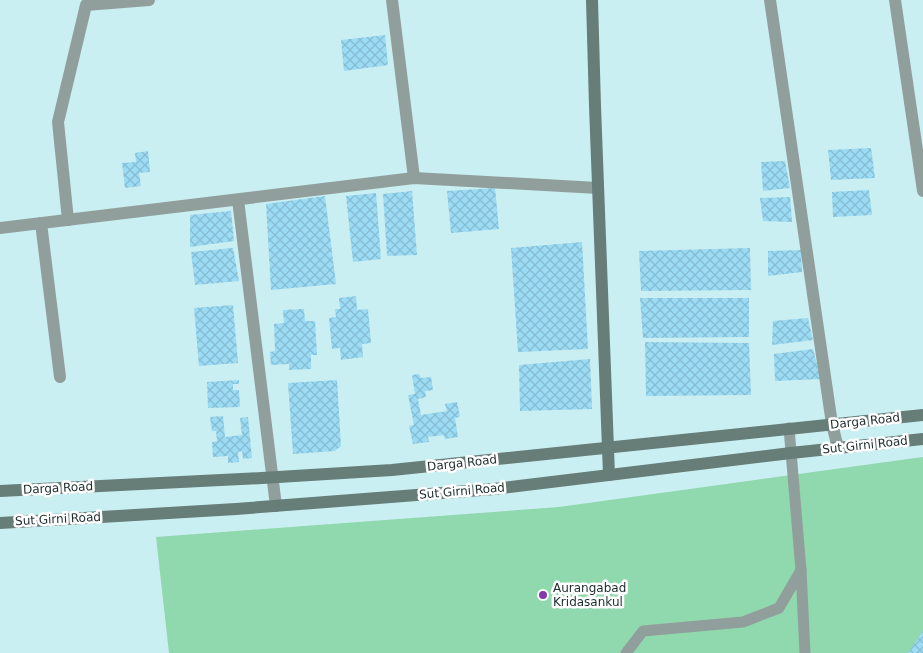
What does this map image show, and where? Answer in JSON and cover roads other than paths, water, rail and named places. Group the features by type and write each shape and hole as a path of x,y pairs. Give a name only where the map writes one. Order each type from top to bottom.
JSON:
{"main road":[{"path":"592,0 609,475"},
{"name":"Darga Road","path":"0,491 273,478 392,470 923,415"},
{"name":"Sut Girni Road","path":"0,523 276,506 494,489 923,439"}],"street":[{"path":"68,220 58,122 86,5 149,0"},
{"path":"392,0 414,178"},
{"path":"770,0 832,424 838,448"},
{"path":"895,0 923,191"},
{"path":"0,228 414,178 598,188"},
{"path":"238,200 276,506"},
{"path":"41,223 60,377"}],"lane":[{"path":"789,428 801,570 805,653"},
{"path":"626,653 643,631 743,622 778,608 801,570"}],"place":[{"name":"Aurangabad Kridasankul","path":"543,595"}]}
